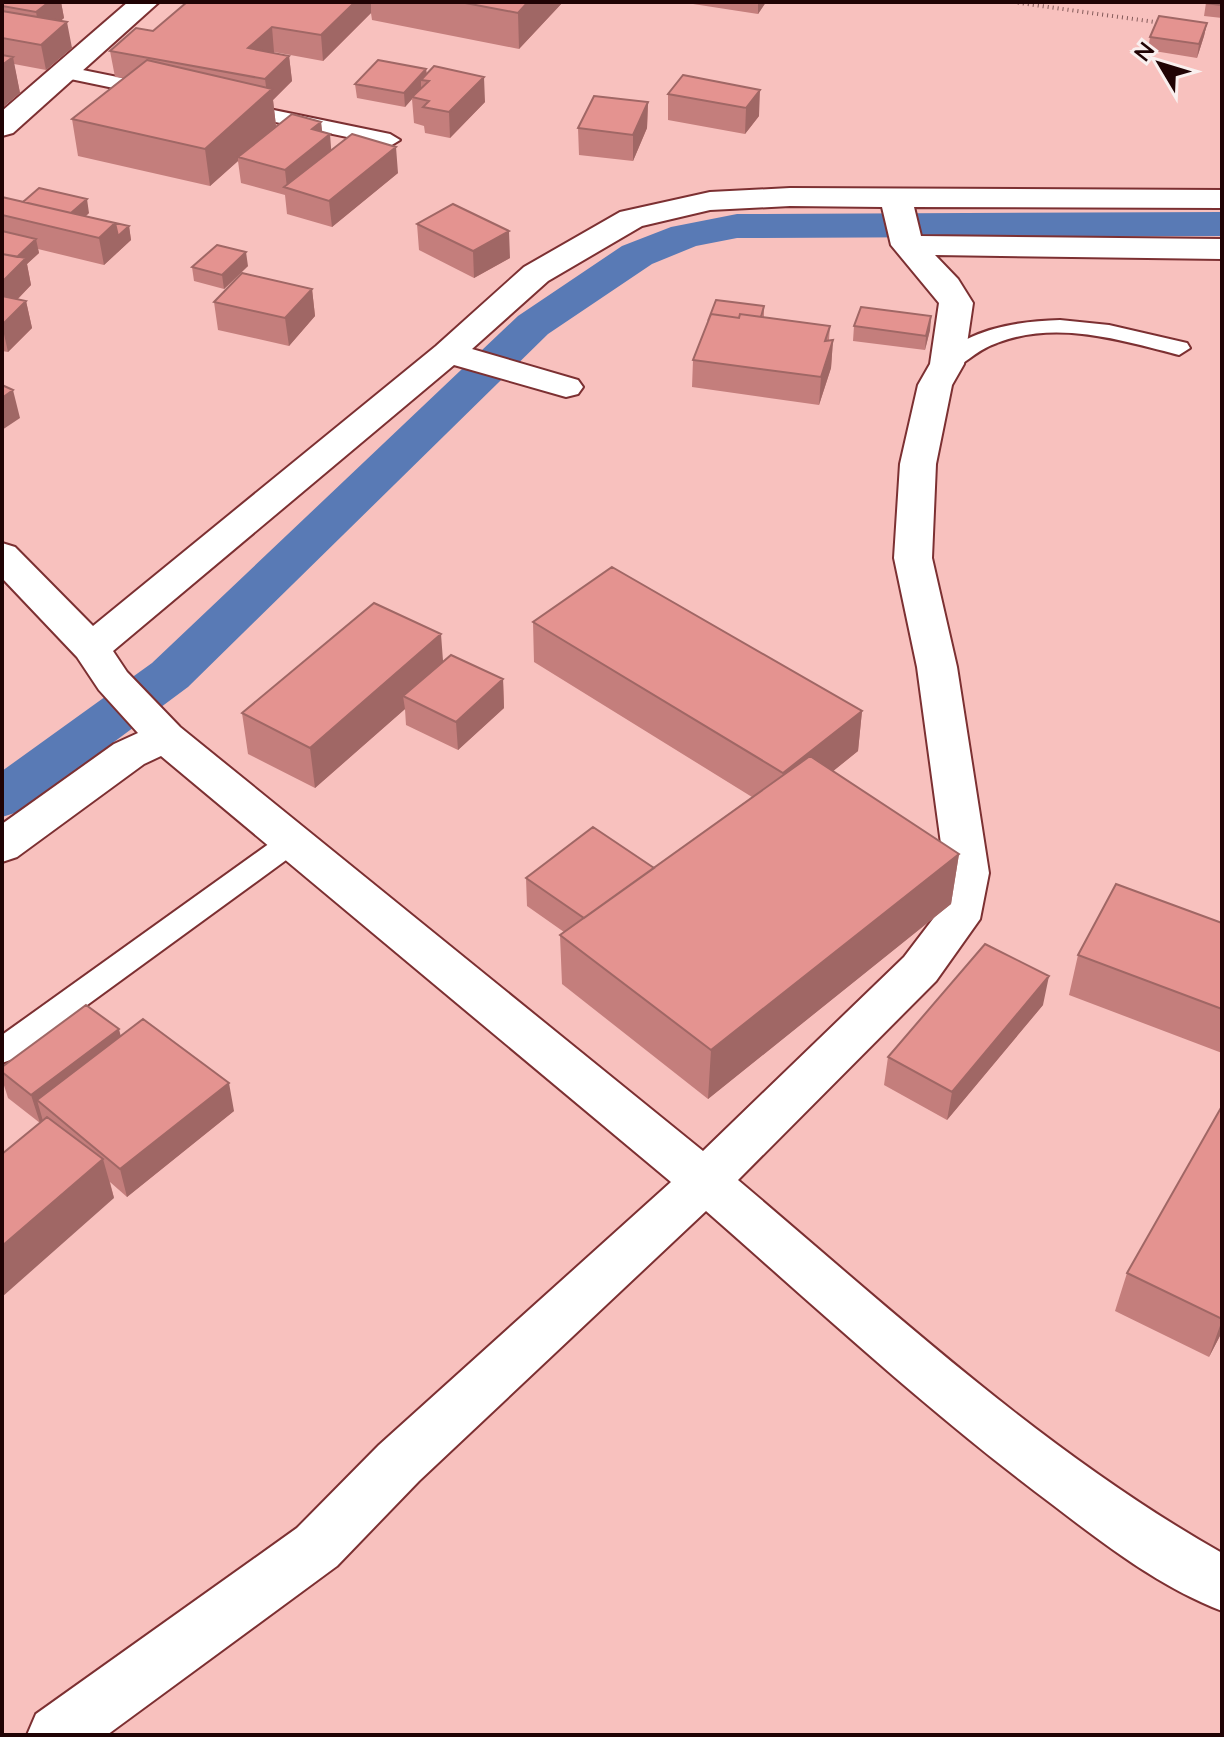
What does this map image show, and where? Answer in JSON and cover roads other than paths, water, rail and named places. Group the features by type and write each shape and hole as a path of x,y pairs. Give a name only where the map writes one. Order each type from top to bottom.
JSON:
{"street":[{"path":"2,127 145,2"},
{"path":"102,664 536,274 631,219 710,201 790,197 1222,199"},
{"path":"57,1735 317,1547 399,1463 705,1181 920,969 958,919 967,873 937,667 913,558 918,464 935,385 947,364 956,303 946,286 907,245 896,198"},
{"path":"907,245 1222,249"},
{"path":"448,353 566,387"},
{"path":"2,555 102,664 156,729 705,1181 989,1426 1136,1534 1222,1584"},
{"path":"2,846 129,754 156,729"}],"lane":[{"path":"63,72 172,95"},
{"path":"219,104 390,140"},
{"path":"947,364 990,338 1049,327 1119,331 1179,348"},
{"path":"2,1051 294,840"}],"waterway":[{"path":"2,798 170,675 533,325 637,255 685,236 737,226 1222,224"}]}
